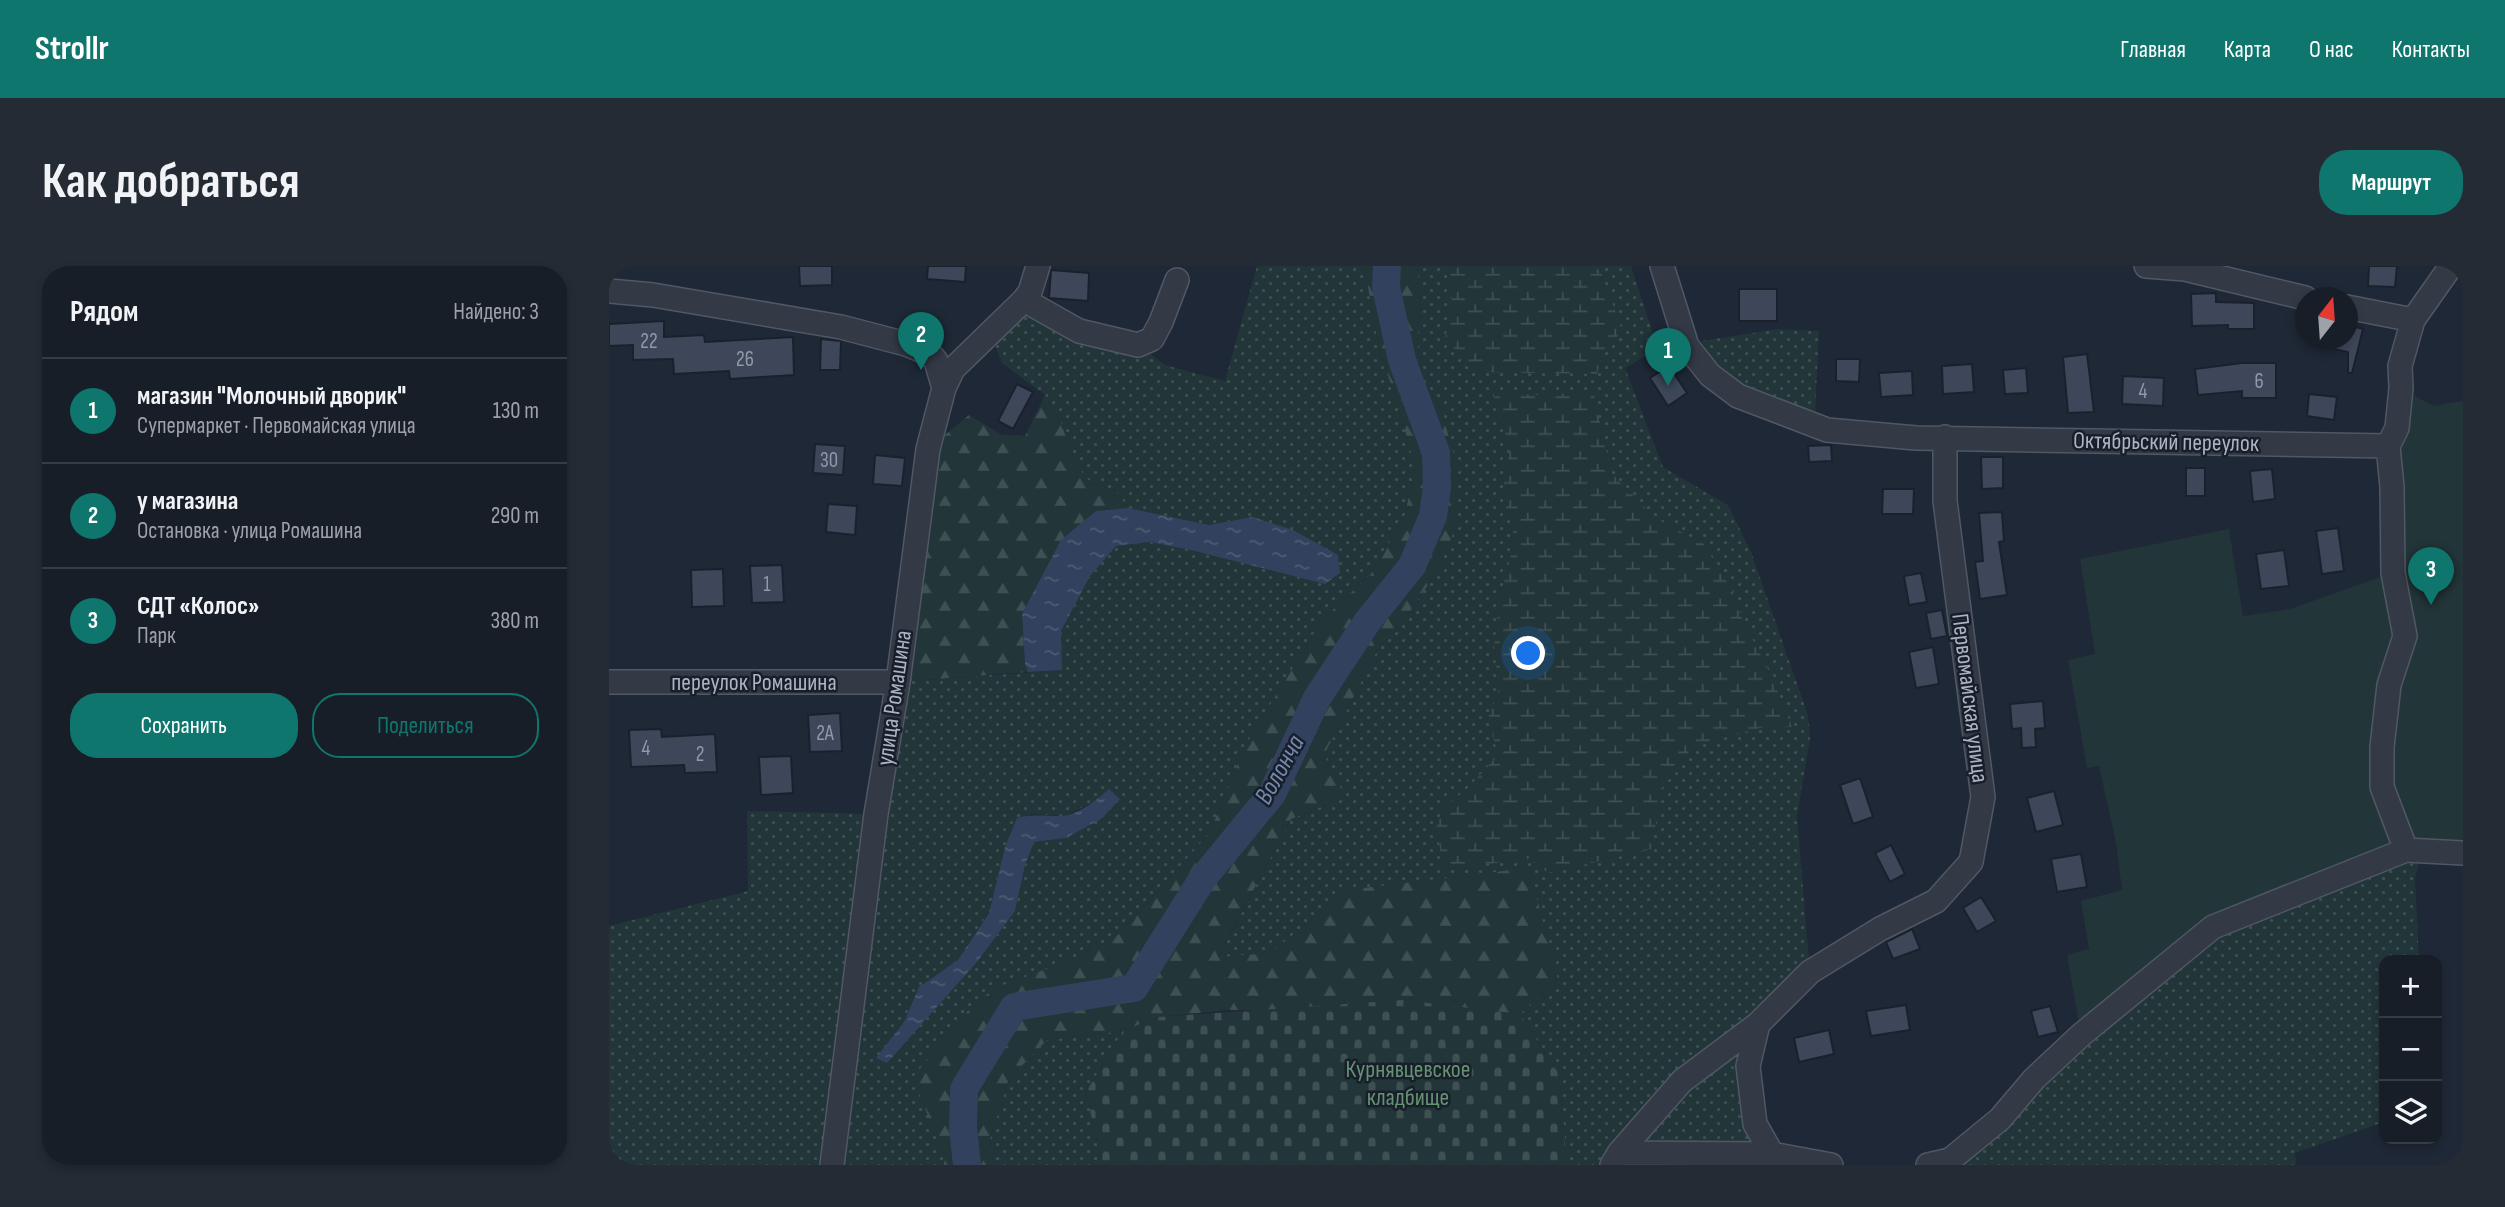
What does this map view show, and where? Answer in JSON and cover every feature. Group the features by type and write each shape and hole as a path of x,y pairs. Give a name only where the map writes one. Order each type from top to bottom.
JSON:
{"street":[{"name":"улица Ромашина","path":"832,1165 876,814 898,682 928,449 944,388 953,369 1024,300 1030,292 1038,266"},
{"path":"1662,266 1687,346 1710,375 1738,396 1827,430 1916,438 1945,437"},
{"path":"2146,266 2185,269 2295,296"},
{"path":"2406,850 2382,787 2382,747 2389,685 2405,636 2393,573 2392,487 2388,446 2397,428 2400,366 2413,320 2451,266"},
{"path":"1024,300 1079,331 1138,345 1152,339 1177,279"},
{"path":"609,291 653,295 841,327 906,344 948,349 970,343 990,333"},
{"path":"2358,309 2413,320"},
{"path":"906,344 930,354 936,360 944,388"},
{"name":"Октябрьский переулок","path":"1945,437 2388,446"},
{"name":"Первомайская улица","path":"1616,1159 1682,1081 1758,1024 1810,972 1879,929 1936,901 1971,862 1983,797 1945,502 1945,437"},
{"name":"переулок Ромашина","path":"609,682 898,682"},
{"path":"1928,1165 1950,1160 2000,1119 2034,1079 2081,1035 2213,927 2406,850 2463,853"},
{"path":"1758,1024 1748,1066 1755,1124 1772,1154"},
{"path":"1616,1159 1772,1154 1831,1165"}],"green space":[{"path":"1257,266 1364,266 1380,353 1415,466 1405,515 1371,574 1322,620 1245,746 1209,834 1115,938 1068,961 944,1158 944,1165 609,1165 609,926 748,891 747,811 876,814 898,682 1062,670 1061,631 1090,576 1116,546 1149,542 1191,550 1252,517 1209,525 1128,508 1115,490 1092,484 1077,467 1061,423 1045,395 1002,363 990,333 1024,300 1138,345 1165,365 1225,381","holes":["1109,789 1101,819 1066,838 1034,842 1025,865 1015,911 977,962 877,1058 904,1022 919,987 958,960 989,912 1005,847 1031,814 1064,816 1096,801"]},
{"path":"1364,266 1417,266 1421,305 1417,340 1422,378 1440,407 1457,465 1456,527 1438,570 1404,620 1378,649 1324,755 1345,797 1291,819 1218,957 1271,953 1347,890 1529,868 1558,979 1520,1014 1229,1010 1158,1017 1123,1031 1047,1040 1009,1079 990,1139 993,1165 944,1165 944,1158 913,1077 971,1007 995,988 1068,961 1115,938 1209,834 1245,746 1322,620 1371,574 1405,515 1415,466 1380,353"},
{"path":"1417,266 1631,266 1658,349 1625,368 1663,467 1728,505 1751,552 1808,715 1810,739 1797,816 1810,972 1758,1024 1748,1066 1772,1154 1831,1165 1567,1165 1559,1074 1520,1014 1558,979 1348,890 1271,953 1218,958 1291,819 1345,797 1324,755 1378,649 1404,620 1438,570 1440,407 1422,378 1417,340 1421,305"},
{"path":"1447,266 1594,266 1601,272 1622,330 1602,357 1597,374 1484,372 1466,362 1445,338 1452,301"},
{"path":"1778,329 1819,331 1815,413 1779,404 1749,391 1723,370 1701,341"},
{"path":"2401,388 2433,406 2463,401 2463,853 2422,850 2213,927 2081,1035 2067,955 2089,949 2081,901 2122,890 2116,843 2099,766 2087,768 2068,660 2095,654 2080,559 2229,529 2243,616 2290,609 2392,573"},
{"path":"1593,392 1612,474 1655,518 1704,544 1732,590 1744,623 1769,671 1792,727 1760,728 1693,746 1661,790 1652,849 1548,873 1529,859 1444,869 1436,828 1443,808 1467,789 1498,755 1488,718 1499,690 1494,647 1500,598 1515,539 1502,492 1510,449 1493,393 1537,395"},
{"path":"1045,395 1061,423 1077,467 1092,484 1115,490 1128,508 1096,511 1022,614 1025,664 1028,672 898,682 928,449 969,415 1002,435 1025,436"},
{"path":"2422,850 2415,878 2419,955 2379,955 2379,1124 2295,1153 2296,1165 1928,1165 2213,927"},
{"name":"Курнявцевское кладбище","path":"1403,1000 1520,1014 1559,1074 1567,1165 1102,1165 1086,1092 1123,1031 1158,1017"},
{"path":"1123,1031 1086,1092 1102,1165 993,1165 990,1139 1009,1079 1047,1040"}],"water":[{"path":"1128,508 1209,525 1252,517 1293,530 1338,555 1340,573 1325,584 1149,542 1116,546 1090,576 1061,631 1062,670 1028,672 1025,664 1022,614 1061,540 1096,511"},
{"path":"1109,789 1120,799 1101,819 1066,838 1034,842 1025,865 1015,911 977,962 887,1063 876,1058 904,1022 919,987 958,960 989,913 1005,847 1017,818 1074,813"}],"building":[{"path":"799,266 832,266 832,285 800,286"},
{"path":"928,266 966,266 965,282 927,279"},
{"path":"2369,266 2397,266 2395,287 2368,286"},
{"path":"1051,270 1089,273 1088,301 1049,298"},
{"path":"1739,289 1777,289 1777,321 1739,321"},
{"path":"2216,293 2216,302 2254,303 2254,329 2228,329 2228,325 2192,326 2191,294"},
{"path":"664,321 664,337 704,335 705,342 793,337 794,375 730,379 729,371 674,374 673,359 633,360 633,345 609,346 609,324"},
{"path":"2358,328 2363,329 2358,349"},
{"path":"821,339 841,341 840,370 820,370"},
{"path":"2339,350 2358,350 2352,373 2348,373 2348,352"},
{"path":"2087,354 2094,412 2068,413 2063,357"},
{"path":"1836,359 1860,359 1859,382 1836,381"},
{"path":"2242,363 2276,363 2276,398 2242,398 2242,391 2198,395 2195,369"},
{"path":"1972,364 1974,392 1943,394 1942,366"},
{"path":"1669,366 1687,393 1668,406 1650,378"},
{"path":"2026,368 2028,393 2005,394 2003,370"},
{"path":"1912,371 1913,395 1881,397 1879,373"},
{"path":"2123,376 2164,378 2163,406 2122,404"},
{"path":"1017,384 1033,392 1013,429 998,421"},
{"path":"2309,394 2337,397 2334,420 2307,416"},
{"path":"815,444 845,446 843,475 813,473"},
{"path":"1831,445 1832,461 1809,462 1808,446"},
{"path":"875,455 905,458 902,486 873,484"},
{"path":"1981,457 2003,457 2003,488 1982,489"},
{"path":"2186,468 2205,468 2205,496 2186,496"},
{"path":"2272,469 2275,499 2253,502 2250,471"},
{"path":"1883,489 1914,489 1913,514 1882,514"},
{"path":"828,504 857,506 855,535 826,532"},
{"path":"2002,512 2004,541 1999,542 2007,595 1980,599 1975,562 1983,561 1979,513"},
{"path":"2338,528 2344,571 2322,574 2316,531"},
{"path":"2284,550 2289,586 2261,589 2256,554"},
{"path":"782,565 784,602 752,603 750,566"},
{"path":"723,569 724,606 692,607 691,570"},
{"path":"1921,573 1927,602 1909,605 1904,576"},
{"path":"1942,610 1947,636 1931,639 1926,613"},
{"path":"1933,647 1939,684 1916,688 1909,652"},
{"path":"2043,701 2045,728 2035,729 2036,747 2022,748 2021,728 2012,729 2010,704"},
{"path":"840,713 842,751 810,752 808,715"},
{"path":"661,729 662,737 715,734 717,772 685,773 684,765 631,767 629,730"},
{"path":"791,756 793,793 761,795 759,757"},
{"path":"1860,778 1873,817 1853,824 1840,785"},
{"path":"2054,791 2063,825 2036,832 2027,798"},
{"path":"1891,845 1905,874 1890,882 1875,853"},
{"path":"2081,854 2087,887 2057,892 2051,859"},
{"path":"1981,897 1996,921 1977,932 1963,908"},
{"path":"1912,929 1920,949 1893,959 1886,942"},
{"path":"1906,1005 1910,1030 1871,1036 1866,1011"},
{"path":"2050,1006 2058,1032 2038,1037 2031,1011"},
{"path":"1829,1030 1834,1054 1799,1062 1794,1038"}],"waterway":[{"name":"Волонча","path":"967,1165 963,1128 964,1089 1014,1007 1134,988 1203,878 1272,794 1317,698 1367,622 1412,566 1433,516 1437,487 1436,453 1402,360 1386,287 1387,266"}],"place":[{"name":"у магазина","path":"921,370"},
{"name":"магазин \"Молочный дворик\"","path":"1668,386"},
{"name":"СДТ «Колос»","path":"2431,605"}]}
